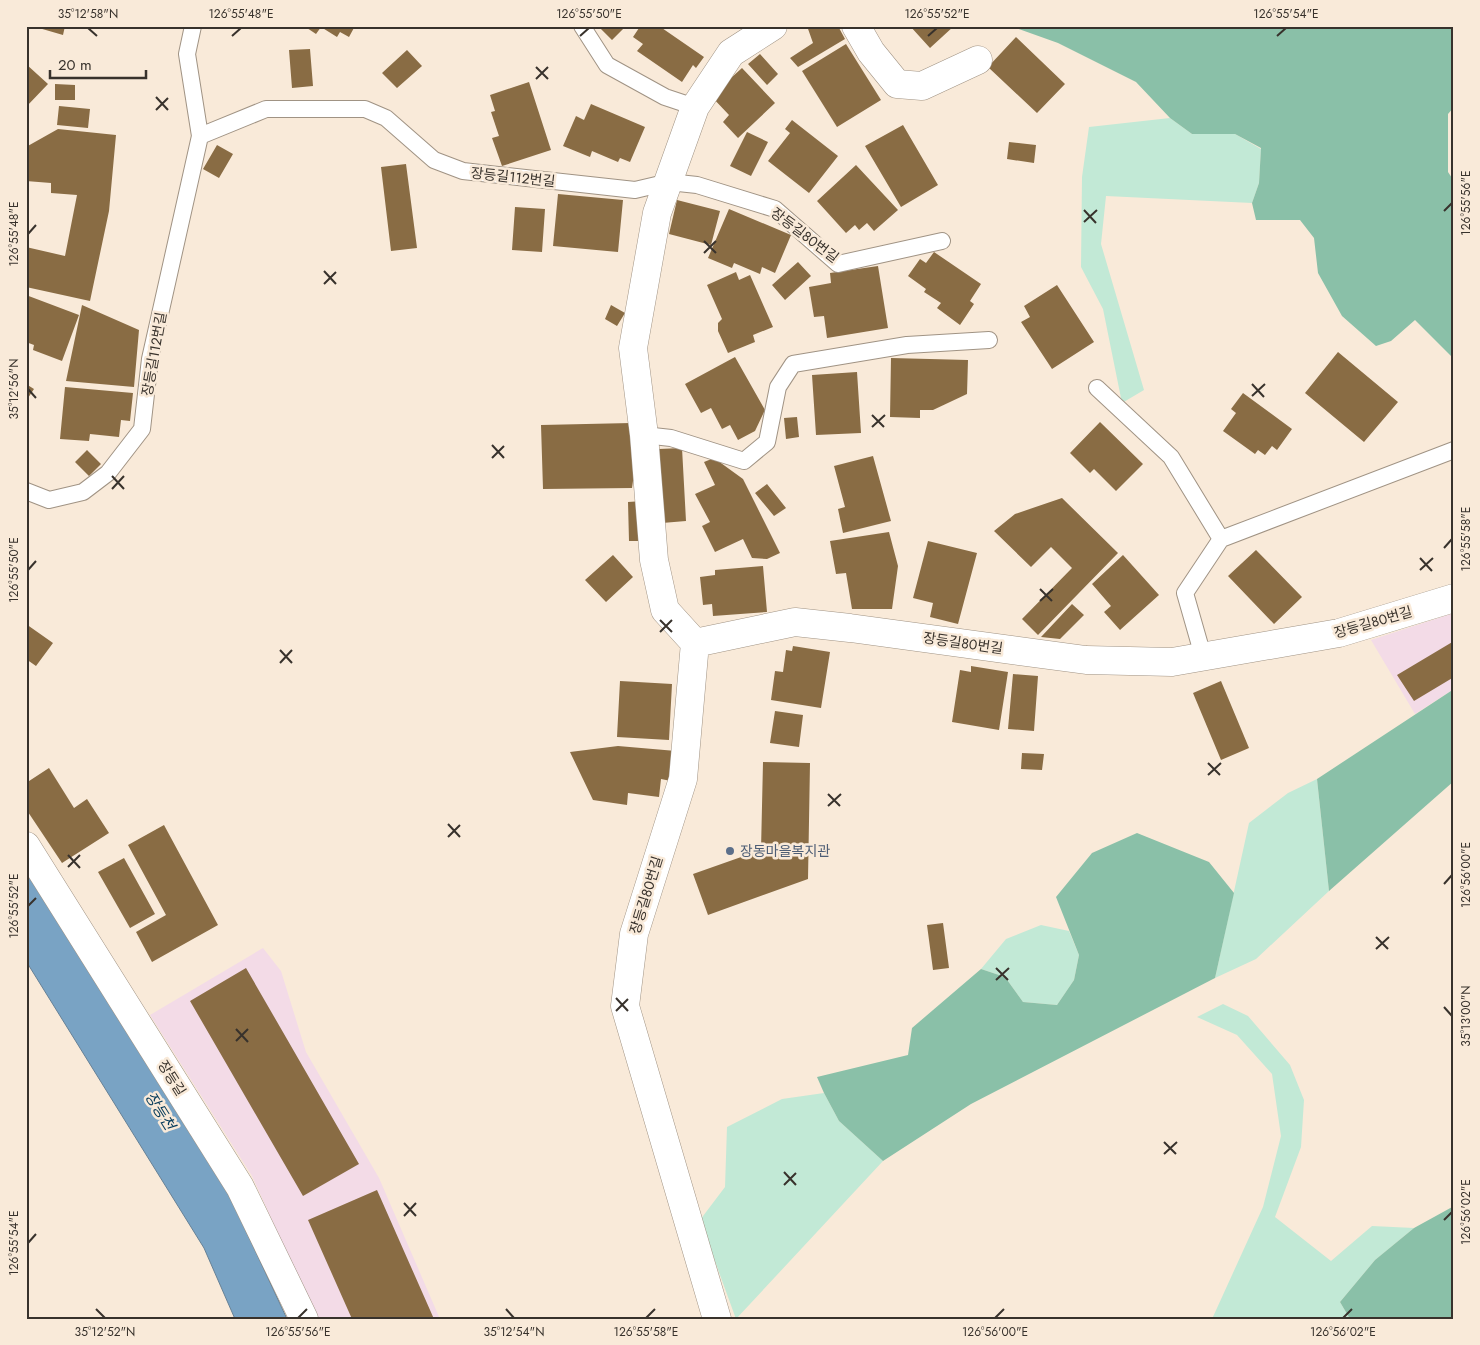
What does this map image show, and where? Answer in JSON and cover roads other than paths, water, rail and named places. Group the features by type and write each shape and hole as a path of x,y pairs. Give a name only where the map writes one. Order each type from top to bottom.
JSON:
{"street":[{"path":"695,643 665,610 654,560 644,435 634,348 657,213 695,107 731,53 773,26"},
{"path":"856,26 871,52 897,84 922,86 978,60"},
{"name":"장등길80번길","path":"716,1319 625,1006 634,934 683,779 695,643 795,622 1086,660 1172,662 1339,633 1454,598"},
{"name":"장등길","path":"26,846 240,1187 304,1319"}],"lane":[{"name":"장등길112번길","path":"26,491 49,500 83,492 108,473 142,429 150,359 200,136 187,54 193,26"},
{"path":"582,26 607,65 665,98 695,107"},
{"name":"장등길112번길","path":"200,136 266,109 365,109 386,118 434,160 463,171 635,190 669,182"},
{"name":"장등길80번길","path":"669,182 698,185 775,210 838,264 942,241"},
{"path":"644,435 671,438 744,461 767,442 778,387 793,364 907,345 989,340"},
{"path":"1097,388 1171,457 1221,539"},
{"path":"1203,656 1185,593 1221,539 1454,450"}],"water":[{"name":"장등천","path":"26,870 229,1194 287,1319 235,1319 204,1248 26,961"}],"place":[{"name":"장동마을복지관","path":"730,851"}]}
